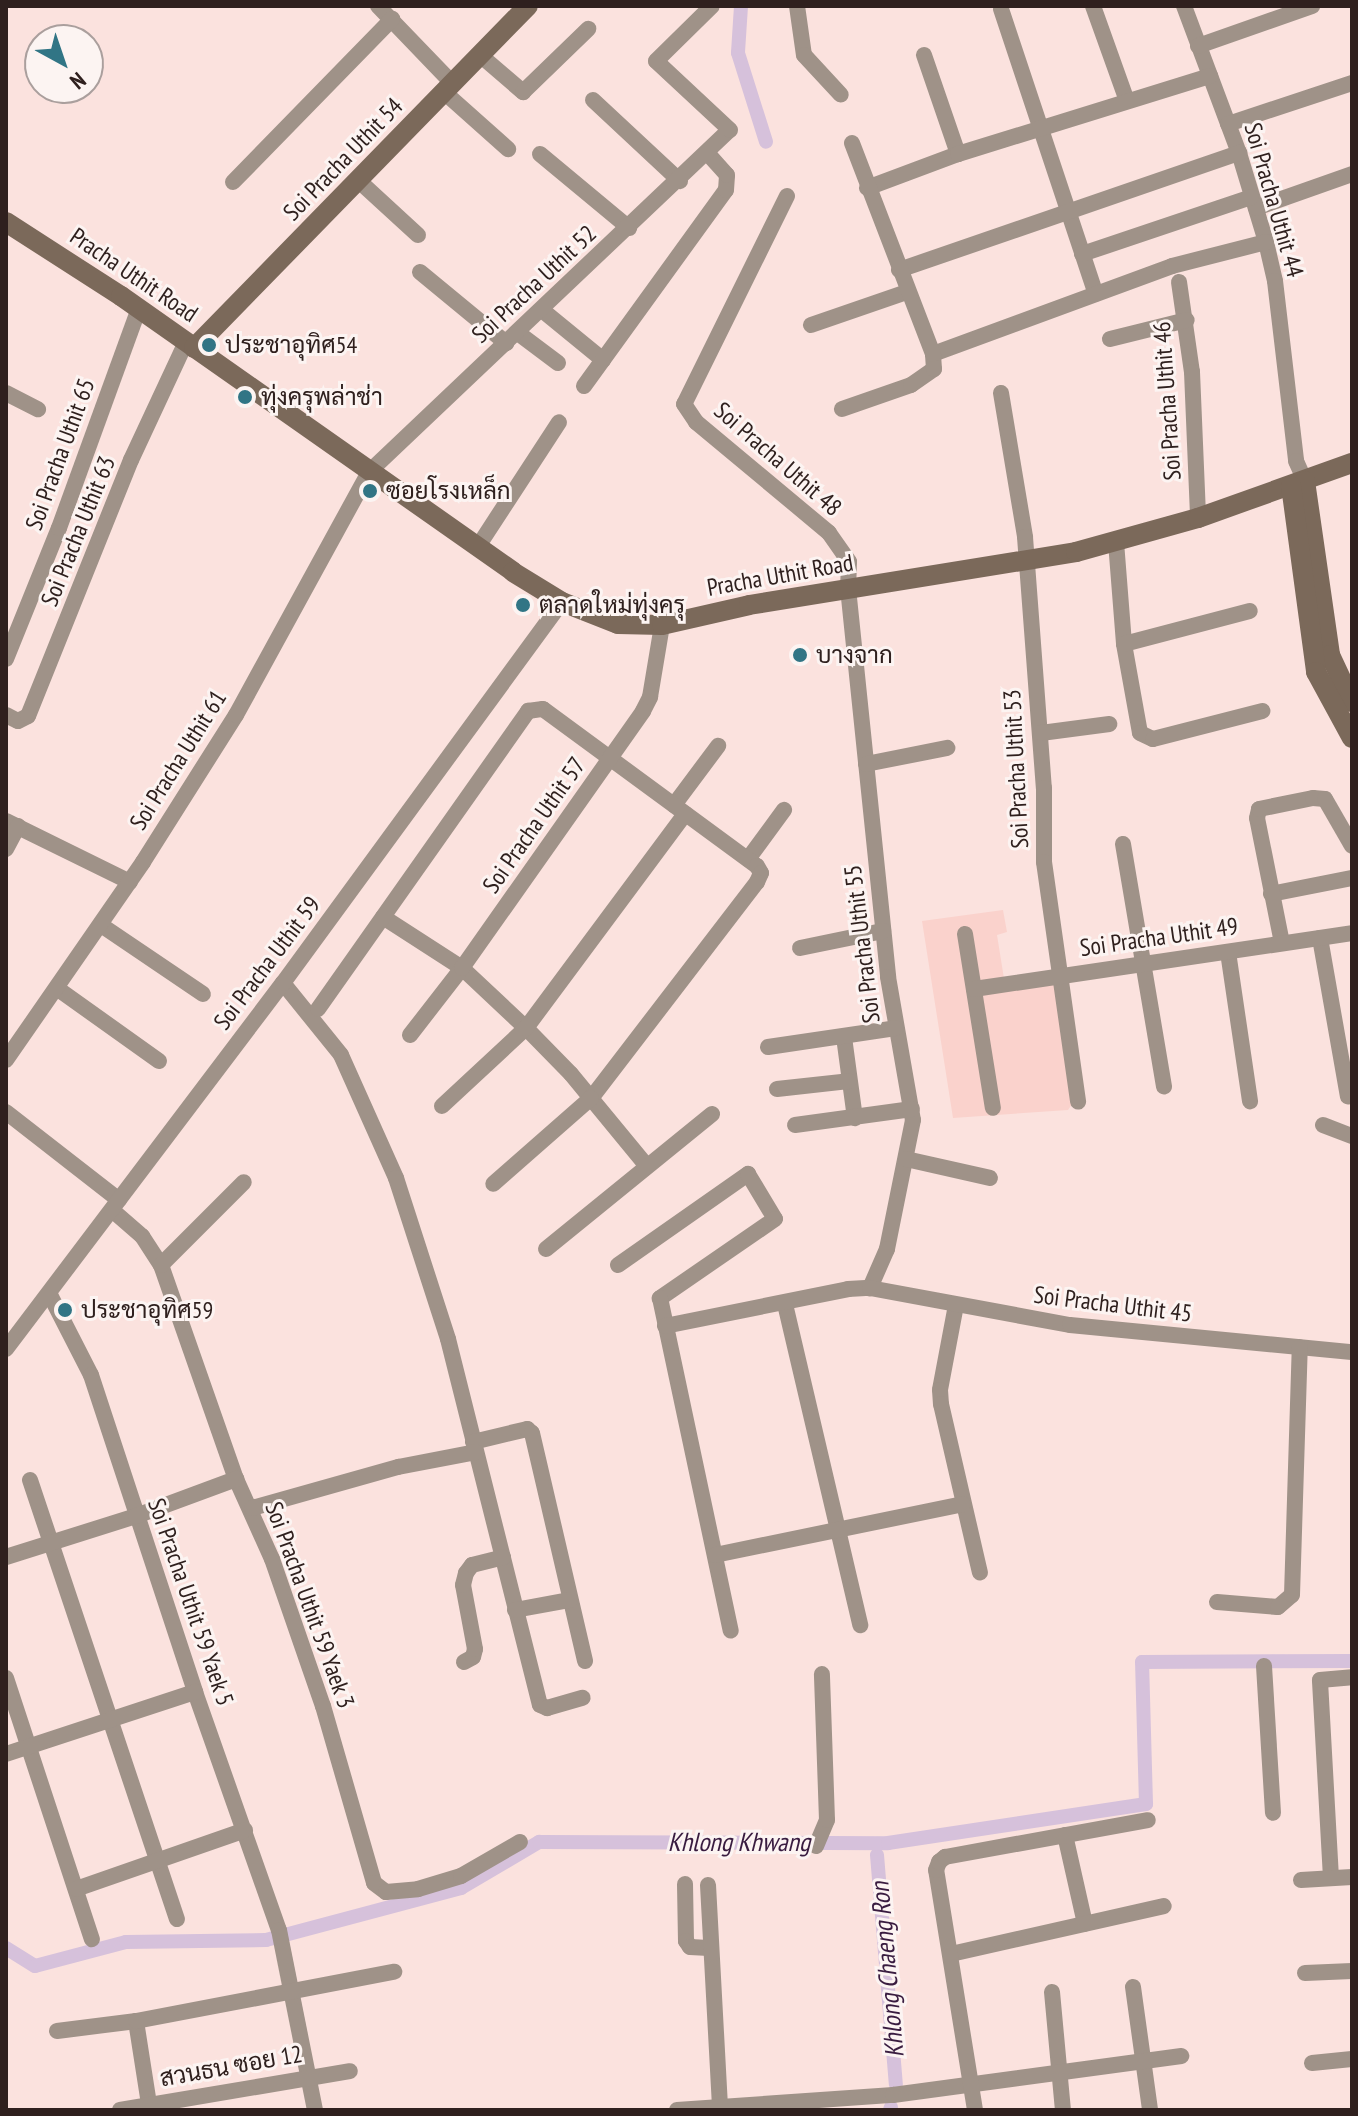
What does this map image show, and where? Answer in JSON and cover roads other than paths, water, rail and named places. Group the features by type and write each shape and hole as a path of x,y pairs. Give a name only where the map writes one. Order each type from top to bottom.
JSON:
{"main road":[{"name":"Soi Pracha Uthit 54","path":"190,345 359,181 480,55 518,9"},
{"name":"Pracha Uthit Road","path":"6,222 139,308 477,548 562,602 618,624 662,625 848,588 1116,542 1198,518 1352,463"},
{"path":"1298,483 1327,641 1334,666 1352,702"},
{"path":"1298,483 1316,672 1352,738"}],"street":[{"path":"378,6 448,87 508,149"},
{"name":"Soi Pracha Uthit 52","path":"369,472 680,181 730,130 656,61 712,6"},
{"path":"797,6 804,55 841,95"},
{"path":"1093,6 1127,101"},
{"name":"Soi Pracha Uthit 44","path":"1184,6 1239,153 1266,242 1275,281 1298,483"},
{"path":"1198,46 1312,6"},
{"path":"1001,9 1096,294"},
{"path":"233,182 392,19"},
{"path":"480,55 523,92 588,29"},
{"path":"924,55 958,154"},
{"path":"867,188 958,154 1210,76"},
{"path":"1228,124 1352,83"},
{"path":"593,100 680,181"},
{"path":"842,409 927,378 934,369 933,354 852,143"},
{"path":"899,270 1239,153"},
{"path":"540,154 629,228"},
{"path":"584,386 726,190 727,175 708,154"},
{"path":"1082,254 1352,174"},
{"path":"359,181 418,235"},
{"name":"Soi Pracha Uthit 48","path":"787,196 685,407 696,422 829,533 849,562 848,588"},
{"path":"933,354 1172,266 1266,242"},
{"path":"420,272 512,338 558,363"},
{"name":"Soi Pracha Uthit 46","path":"1179,282 1187,320 1198,518"},
{"path":"811,325 907,292"},
{"name":"Soi Pracha Uthit 65","path":"6,659 13,618 59,528 139,308"},
{"path":"542,310 603,360"},
{"path":"1110,339 1187,320"},
{"name":"Soi Pracha Uthit 63","path":"6,715 18,721 28,716 131,460 190,345"},
{"path":"6,393 38,409"},
{"name":"Soi Pracha Uthit 53","path":"1001,393 1024,529 1041,733 1044,862 1078,1102"},
{"path":"477,548 559,422"},
{"name":"Soi Pracha Uthit 61","path":"6,1060 130,882 236,715 369,472"},
{"path":"1116,542 1124,644 1140,733 1153,739 1262,711"},
{"name":"Soi Pracha Uthit 55","path":"848,588 883,931 896,1028 912,1109 912,1137 887,1249 870,1288"},
{"name":"Soi Pracha Uthit 59","path":"6,1349 283,983 562,602"},
{"path":"1124,644 1250,611"},
{"name":"Soi Pracha Uthit 57","path":"410,1035 462,968 648,704 662,625"},
{"path":"318,1009 528,711 543,709 748,859 761,873 757,882 591,1098 493,1184"},
{"path":"1041,733 1109,724"},
{"path":"442,1106 526,1028 680,810 718,746"},
{"path":"866,764 947,748"},
{"path":"1282,943 1257,818 1262,807 1325,799 1350,834"},
{"path":"748,859 784,810"},
{"path":"6,849 12,824 130,882"},
{"path":"1123,844 1164,1087"},
{"path":"1271,894 1352,878"},
{"path":"383,917 462,968 526,1028 591,1098 646,1165"},
{"path":"101,925 203,994"},
{"path":"800,948 883,931"},
{"name":"Soi Pracha Uthit 49","path":"974,989 1352,933"},
{"path":"965,934 993,1108"},
{"path":"1320,938 1348,1097"},
{"path":"1228,952 1250,1101"},
{"path":"283,983 341,1055 396,1178 426,1260 540,1705 547,1708 583,1698"},
{"path":"58,989 159,1061"},
{"path":"768,1047 896,1028"},
{"path":"844,1037 855,1118"},
{"path":"777,1089 849,1081"},
{"path":"795,1125 912,1109"},
{"name":"Soi Pracha Uthit 59 Yaek 3","path":"6,1112 116,1205 161,1265 236,1479 252,1508 323,1706 374,1883 386,1892 418,1889 461,1876 520,1842"},
{"path":"546,1249 712,1114"},
{"path":"1323,1125 1352,1136"},
{"path":"906,1159 990,1178"},
{"path":"618,1265 748,1174 775,1219 660,1298 731,1631"},
{"path":"161,1265 244,1182"},
{"name":"Soi Pracha Uthit 45","path":"665,1326 848,1289 870,1288 956,1305 1156,1336 1352,1352"},
{"name":"Soi Pracha Uthit 59 Yaek 5","path":"49,1293 91,1375 195,1692 281,1935 306,2077 315,2110"},
{"path":"785,1304 860,1625"},
{"path":"956,1305 940,1390 980,1573"},
{"path":"1217,1602 1278,1607 1288,1602 1292,1595 1300,1347"},
{"path":"252,1508 474,1447 527,1429 532,1433 585,1661"},
{"path":"6,1557 136,1516 236,1479"},
{"path":"30,1480 177,1919"},
{"path":"715,1555 963,1504"},
{"path":"464,1662 473,1657 475,1649 463,1585 466,1573 472,1565 503,1557"},
{"path":"515,1610 570,1600"},
{"path":"1264,1666 1273,1813"},
{"path":"817,1843 827,1820 822,1674"},
{"path":"1331,1878 1320,1680 1352,1677"},
{"path":"6,1678 92,1939"},
{"path":"6,1754 195,1692"},
{"path":"975,2110 936,1870 939,1862 945,1857 1148,1820"},
{"path":"76,1889 245,1830"},
{"path":"1065,1835 1085,1924"},
{"path":"1301,1880 1352,1877"},
{"path":"685,1884 686,1941 690,1947 709,1948"},
{"path":"708,1885 720,2108"},
{"path":"951,1954 1164,1906"},
{"path":"1305,1973 1352,1971"},
{"path":"57,2031 136,2021 394,1972"},
{"path":"1133,1987 1150,2110"},
{"path":"1052,1992 1057,2073 1063,2110"},
{"path":"136,2021 150,2108"},
{"path":"677,2110 893,2095 1181,2056"},
{"path":"1312,2063 1352,2059"},
{"name":"สวนธน ซอย 12","path":"120,2110 150,2108 350,2071"}],"waterway":[{"path":"741,6 738,53 766,142"},
{"name":"Khlong Khwang","path":"6,1948 35,1966 126,1942 266,1940 461,1888 539,1842 888,1843 1146,1804 1142,1662 1352,1661"},
{"name":"Khlong Chaeng Ron","path":"877,1855 896,2084"}],"place":[{"name":"ประชาอุทิศ54","path":"209,345"},
{"name":"ทุ่งครุพล่าช่า","path":"245,397"},
{"name":"ซอยโรงเหล็ก","path":"370,491"},
{"name":"ตลาดใหม่ทุ่งครุ","path":"523,605"},
{"name":"บางจาก","path":"800,655"},
{"name":"ประชาอุทิศ59","path":"65,1310"}]}
